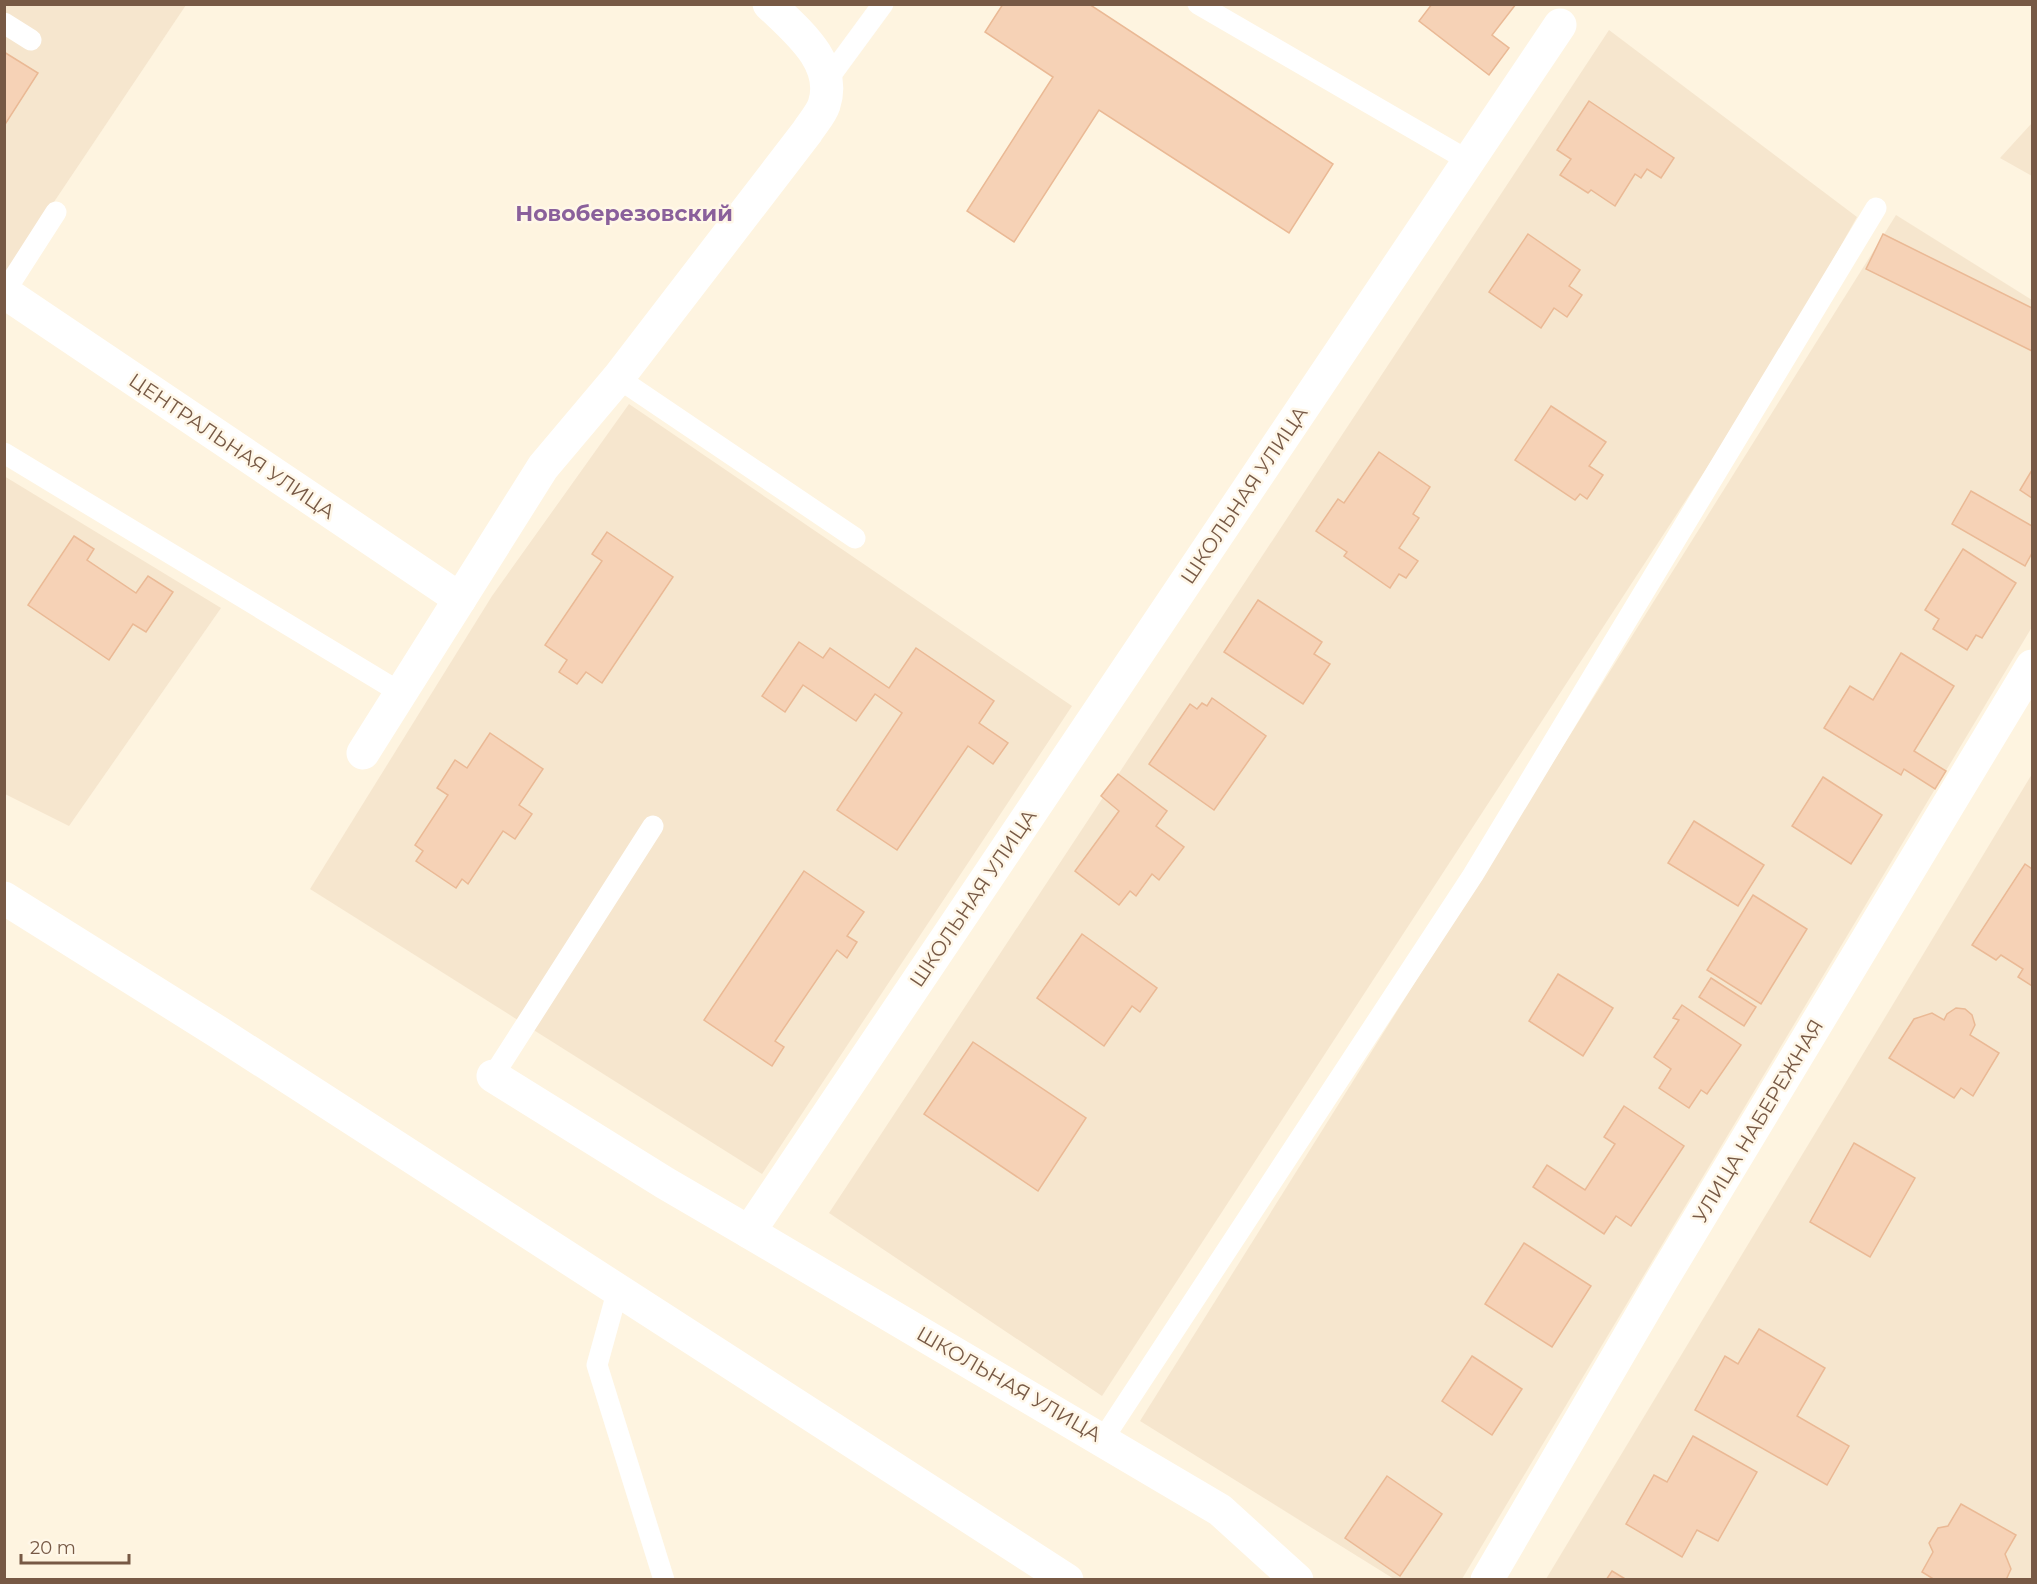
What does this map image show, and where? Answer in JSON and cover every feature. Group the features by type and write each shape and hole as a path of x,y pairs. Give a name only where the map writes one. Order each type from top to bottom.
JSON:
{"street":[{"path":"363,753 543,467 618,378 807,132 824,105 828,79 814,50 769,4"},
{"name":"ШКОЛЬНАЯ УЛИЦА","path":"1297,1580 1220,1510 749,1232 1560,25"},
{"name":"ЦЕНТРАЛЬНАЯ УЛИЦА","path":"5,293 460,599"},
{"name":"УЛИЦА НАБЕРЕЖНАЯ","path":"1488,1580 1668,1270 2032,666"},
{"path":"4,898 218,1032 1067,1580"},
{"path":"493,1076 665,1183 749,1232"}],"lane":[{"path":"828,79 883,4"},
{"path":"1198,4 1469,161"},
{"path":"4,23 31,40"},
{"path":"1103,1439 1473,875 1876,208"},
{"path":"5,293 56,212"},
{"path":"618,378 855,538"},
{"path":"4,453 401,693"},
{"path":"493,1076 653,826"},
{"path":"618,1289 597,1365 664,1580"}],"shaded area":[{"path":"5,5 186,5 5,275"},
{"path":"1609,30 1857,217 1772,368 1102,1396 829,1213"},
{"path":"2032,123 2032,176 2000,158"},
{"path":"1896,215 2032,300 2032,627 1462,1579 1394,1579 1140,1421"},
{"path":"629,404 1072,706 762,1174 310,889 492,596"},
{"path":"4,476 221,608 69,826 5,794"},
{"path":"2032,774 2032,1579 1546,1579"}],"building":[{"path":"1003,4 1089,4 1333,164 1289,233 1099,110 1014,242 967,211 1053,77 985,32"},
{"path":"1432,4 1516,4 1492,35 1509,48 1489,75 1419,21"},
{"path":"4,52 38,73 4,126"},
{"path":"1589,101 1674,158 1661,178 1647,169 1641,178 1635,174 1615,206 1591,190 1588,193 1560,175 1571,159 1557,150"},
{"path":"1528,234 1580,270 1569,286 1582,295 1567,317 1554,308 1541,328 1489,292"},
{"path":"1883,234 2032,308 2032,351 1866,269"},
{"path":"1551,406 1606,442 1589,466 1603,475 1587,499 1580,494 1575,500 1515,460"},
{"path":"1379,452 1430,487 1413,514 1419,518 1399,548 1418,561 1406,578 1399,574 1390,588 1344,556 1347,552 1316,531 1338,499 1344,503"},
{"path":"2032,470 2032,498 2020,490"},
{"path":"1971,491 2032,526 2032,553 2025,566 1952,524"},
{"path":"607,532 673,577 602,683 586,672 577,684 559,672 567,660 545,645 602,561 592,554"},
{"path":"74,536 94,549 87,560 136,593 148,576 173,592 146,632 133,624 109,660 28,605"},
{"path":"1963,549 2016,583 1982,638 1976,635 1967,650 1933,629 1939,619 1925,610"},
{"path":"1258,600 1322,642 1314,654 1330,664 1303,704 1224,652"},
{"path":"799,642 823,658 830,648 889,688 916,648 994,701 979,723 1008,743 993,764 968,746 897,850 837,810 902,713 875,694 856,721 803,685 785,712 762,696"},
{"path":"1901,653 1954,686 1914,751 1946,771 1935,789 1904,769 1901,775 1824,728 1850,686 1873,700"},
{"path":"1212,698 1266,736 1214,810 1149,764 1190,704 1197,709 1202,703 1207,706"},
{"path":"490,733 543,769 519,805 532,814 515,839 503,831 468,884 462,879 456,888 416,861 423,851 415,845 448,795 437,788 455,760 467,768"},
{"path":"1118,774 1167,811 1156,826 1184,847 1159,880 1152,874 1136,896 1130,891 1119,905 1075,871 1119,811 1101,796"},
{"path":"1823,777 1882,815 1851,864 1792,826"},
{"path":"1694,821 1764,865 1738,906 1668,863"},
{"path":"2025,864 2032,869 2032,986 2018,977 2023,969 2001,955 1996,960 1972,945"},
{"path":"804,871 864,912 847,936 857,942 847,958 837,950 775,1041 784,1047 772,1066 704,1020"},
{"path":"1753,895 1807,929 1761,1004 1707,970"},
{"path":"1082,934 1157,988 1140,1012 1132,1006 1104,1046 1037,998"},
{"path":"1558,974 1613,1008 1583,1056 1529,1021"},
{"path":"1711,978 1756,1007 1744,1026 1699,997"},
{"path":"1682,1005 1741,1045 1707,1094 1701,1090 1689,1108 1659,1088 1671,1069 1654,1057 1679,1020 1673,1018"},
{"path":"1956,1008 1965,1009 1972,1015 1975,1025 1970,1035 1999,1053 1973,1096 1961,1088 1954,1098 1889,1058 1914,1019 1932,1013 1944,1020 1947,1014"},
{"path":"973,1042 1086,1118 1038,1191 924,1114"},
{"path":"1624,1106 1684,1146 1631,1226 1616,1216 1604,1234 1533,1187 1547,1165 1585,1190 1615,1144 1604,1137"},
{"path":"1854,1143 1915,1178 1870,1257 1810,1222"},
{"path":"1524,1243 1591,1286 1552,1347 1485,1304"},
{"path":"1759,1329 1825,1368 1797,1416 1849,1446 1827,1485 1695,1410 1725,1356 1738,1364"},
{"path":"1472,1356 1522,1389 1492,1435 1442,1401"},
{"path":"1693,1436 1757,1472 1718,1541 1697,1530 1682,1557 1626,1524 1654,1475 1667,1482"},
{"path":"1387,1476 1442,1514 1400,1576 1345,1538"},
{"path":"1961,1504 2016,1535 2005,1554 2011,1569 2006,1580 1935,1580 1922,1572 1933,1552 1929,1543 1938,1528 1948,1526"},
{"path":"1612,1571 1627,1580 1606,1580"}],"district":[{"name":"Новоберезовский","path":"624,213"}]}
